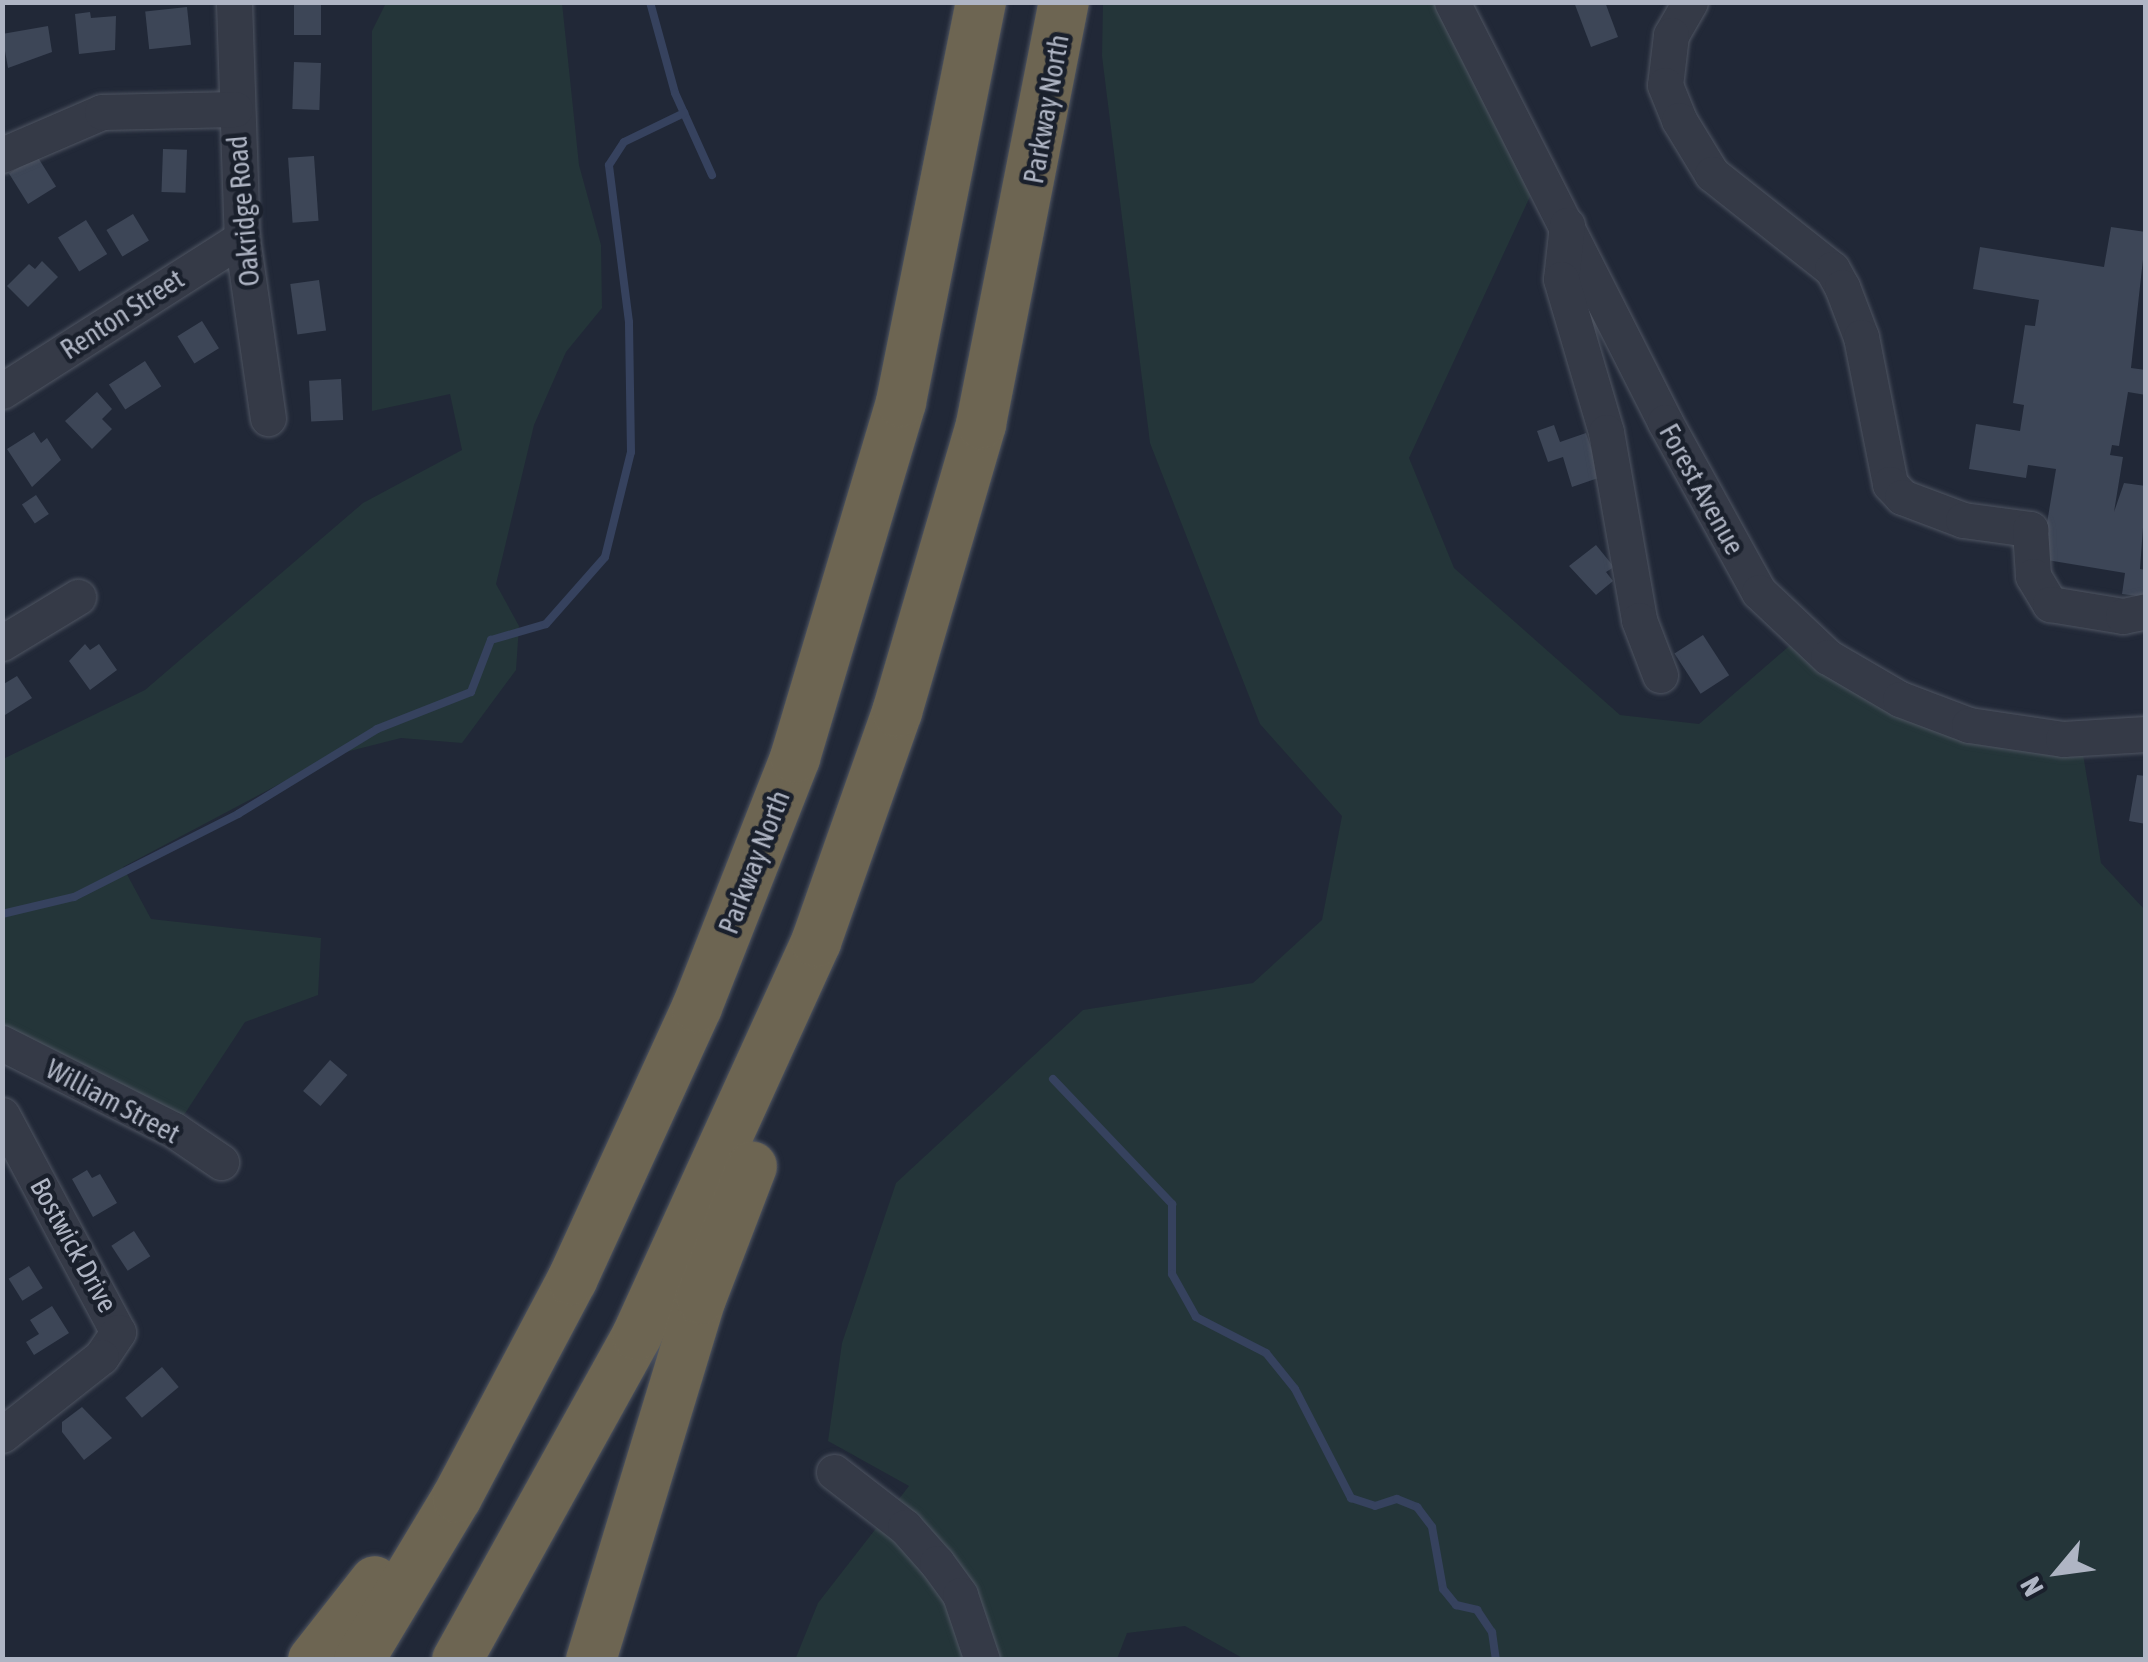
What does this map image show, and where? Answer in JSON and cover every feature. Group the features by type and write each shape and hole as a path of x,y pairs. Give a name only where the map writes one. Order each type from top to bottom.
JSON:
{"highway":[{"name":"Parkway North","path":"359,1660 456,1497 572,1280 697,1007 795,758 832,642 927,296 981,2"},
{"name":"Parkway North","path":"457,1660 613,1381 742,1116 870,792 952,524 1008,313 1064,2"},
{"path":"591,1660 701,1299 880,834 912,721 952,524"},
{"path":"313,1660 362,1600 572,1280"}],"street":[{"name":"Oakridge Road","path":"234,2 242,238 268,418"},
{"name":"Forest Avenue","path":"1452,2 1760,592 1802,635 1900,699 1970,725 2063,739 2146,734"},
{"path":"1690,2 1671,35 1665,85 1672,102 1712,174 1832,270 1861,337 1890,484 1902,498 1963,520 2030,529 2033,576 2050,604 2123,616 2146,612"},
{"path":"2,155 102,112 235,109"},
{"path":"1566,225 1561,280 1606,432 1639,620 1660,676"},
{"name":"Renton Street","path":"2,390 242,238"},
{"path":"2,643 78,598"},
{"name":"William Street","path":"2,1043 174,1130 221,1162"},
{"name":"Bostwick Drive","path":"2,1115 117,1323 101,1357 5,1425"},
{"path":"834,1472 905,1527 937,1563 960,1595 982,1660"}],"shaded area":[{"path":"386,3 562,3 579,165 601,245 602,308 566,352 534,425 496,584 519,626 516,670 462,743 401,738 334,755 123,867 151,919 321,938 318,995 245,1022 174,1130 3,1043 3,759 145,690 363,503 462,450 450,394 372,411 372,31"},
{"path":"1103,3 1452,3 1540,175 1409,458 1454,568 1620,715 1699,724 1802,635 1828,657 2083,754 2101,863 2145,910 2145,1659 1246,1660 1185,1626 1127,1633 1117,1659 795,1660 818,1603 909,1486 828,1441 842,1343 896,1183 1083,1010 1253,983 1322,920 1342,816 1260,724 1150,443 1102,56"}],"building":[{"path":"294,2 321,2 321,35 294,35"},
{"path":"1574,2 1605,2 1618,37 1591,47"},
{"path":"187,7 191,45 149,49 145,11"},
{"path":"90,12 91,18 116,16 115,50 79,54 75,14"},
{"path":"48,26 52,52 8,68 2,34"},
{"path":"294,62 321,63 319,110 292,109"},
{"path":"163,149 187,150 185,193 161,192"},
{"path":"37,156 56,187 28,204 9,173"},
{"path":"314,156 319,221 293,223 288,158"},
{"path":"133,214 149,241 122,257 106,230"},
{"path":"86,220 107,254 79,271 58,237"},
{"path":"2111,227 2146,232 2131,368 2146,370 2146,395 2128,392 2119,446 2112,445 2110,455 2123,457 2114,512 2124,483 2146,486 2140,569 2146,570 2146,597 2122,594 2125,573 2041,559 2056,469 2028,465 2026,478 1969,469 1976,424 2020,431 2024,405 2013,403 2025,325 2035,326 2039,300 1973,289 1980,247 2104,267"},
{"path":"42,261 58,277 28,307 7,286 29,264 35,269"},
{"path":"319,280 326,331 297,335 290,284"},
{"path":"202,321 219,348 194,364 177,336"},
{"path":"145,361 161,386 125,410 109,384"},
{"path":"341,379 343,420 311,422 309,381"},
{"path":"97,392 112,409 102,419 112,429 92,449 65,421"},
{"path":"1554,425 1560,442 1586,433 1601,477 1572,487 1563,457 1548,462 1537,431"},
{"path":"34,432 41,443 47,438 61,460 32,487 7,449"},
{"path":"36,495 49,514 35,524 22,505"},
{"path":"1596,545 1614,567 1606,572 1613,581 1596,595 1569,566"},
{"path":"1703,635 1729,675 1701,694 1674,654"},
{"path":"85,644 90,650 99,644 117,670 90,690 69,661"},
{"path":"17,676 32,698 5,715 2,685"},
{"path":"2137,775 2146,776 2146,824 2129,821"},
{"path":"330,1060 347,1075 320,1106 303,1091"},
{"path":"87,1170 92,1178 100,1174 117,1203 93,1217 72,1179"},
{"path":"134,1231 150,1256 128,1271 111,1246"},
{"path":"29,1266 43,1288 22,1301 9,1279"},
{"path":"52,1306 69,1333 34,1355 26,1342 39,1334 30,1320"},
{"path":"162,1367 179,1387 142,1418 125,1398"},
{"path":"82,1407 112,1438 84,1460 62,1432 62,1422"}],"waterway":[{"path":"650,2 675,93 712,175"},
{"path":"2,914 74,897 238,814 377,729 471,692 491,640 546,624 605,557 631,452 629,322 609,165 624,142 684,113"},
{"path":"1053,1079 1172,1204 1172,1274 1196,1317 1266,1353 1295,1389 1351,1498 1375,1506 1397,1499 1417,1507 1432,1527 1443,1589 1456,1605 1477,1610 1492,1632 1496,1660"}]}
